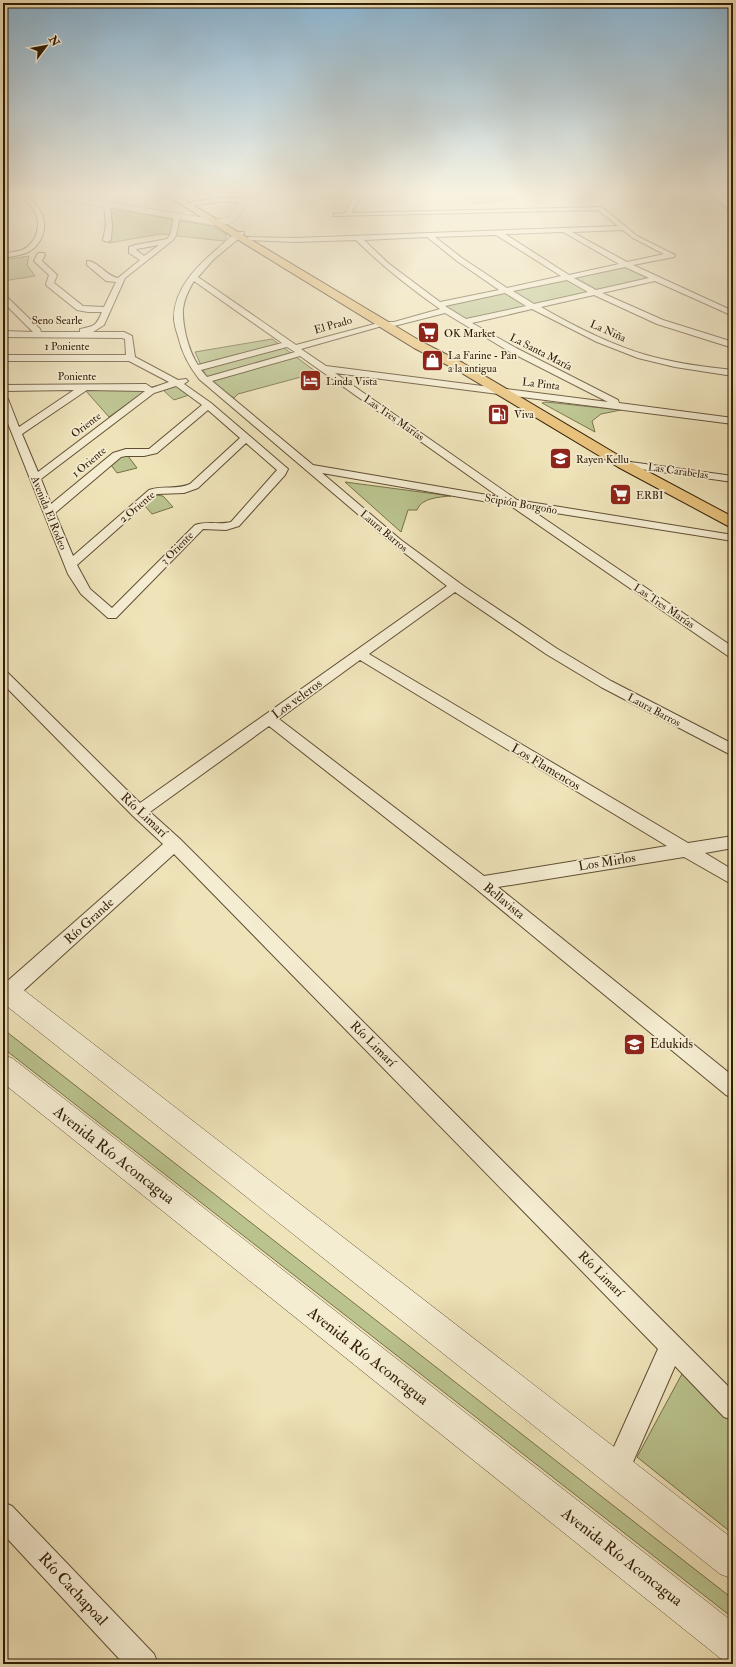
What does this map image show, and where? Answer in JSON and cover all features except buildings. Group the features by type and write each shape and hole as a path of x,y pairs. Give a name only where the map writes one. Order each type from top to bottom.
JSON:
{"main road":[{"path":"301,271 623,464 733,523"},
{"path":"304,271 394,327"},
{"path":"623,464 659,490 733,537"}],"street":[{"path":"48,271 53,276 50,284 78,307 88,310 108,309"},
{"path":"99,271 109,279 120,282"},
{"name":"Seno Searle","path":"3,333 92,330 100,325 122,277 130,271"},
{"name":"Laura Barros","path":"201,271 194,277 184,292 178,317 184,345 200,375 397,542 455,586 551,651 606,684 733,751"},
{"name":"La Santa María","path":"393,271 439,305 493,340 623,406"},
{"name":"La Niña","path":"474,271 504,291 532,306 590,336 627,351 673,364 733,373"},
{"path":"559,271 596,292 659,322 733,345"},
{"path":"439,305 598,271"},
{"path":"638,271 733,314"},
{"name":"Las Tres Marías","path":"194,277 513,502 733,653"},
{"path":"464,322 655,279"},
{"path":"3,298 37,331"},
{"name":"El Prado","path":"394,327 447,310"},
{"name":"El Prado","path":"149,389 295,348 455,316"},
{"path":"3,333 124,335 128,338 131,358 175,382 208,405 246,438"},
{"name":"El Prado","path":"200,375 295,348"},
{"name":"1 Poniente","path":"3,358 131,358"},
{"name":"La Pinta","path":"323,368 733,421"},
{"name":"Poniente","path":"3,388 149,389"},
{"path":"17,433 84,388"},
{"name":"Oriente","path":"36,478 149,389"},
{"name":"Avenida El Rodeo","path":"3,400 36,478 70,565 85,591 112,615"},
{"name":"1 Oriente","path":"49,512 117,455 125,452 143,454 153,452 208,405"},
{"name":"3 Oriente","path":"112,615 199,527 207,524 225,527 235,524 281,473 283,469 246,438"},
{"name":"2 Oriente","path":"70,565 153,492 162,489 186,490 194,486 246,438"},
{"name":"Las Carabelas","path":"623,464 733,479"},
{"name":"Scipión Borgoño","path":"310,468 580,514 733,537"},
{"path":"555,531 580,514"},
{"name":"Los veleros","path":"140,812 455,586"},
{"name":"Los Flamencos","path":"359,654 687,849 733,878"},
{"name":"Río Limarí","path":"3,676 71,745 174,844 733,1408"},
{"name":"Bellavista","path":"270,719 482,883 733,1088"},
{"name":"Los Mirlos","path":"482,883 733,842"},
{"name":"Río Grande","path":"5,993 174,844"},
{"path":"5,993 733,1561"},
{"name":"Avenida Río Aconcagua","path":"3,1067 733,1645"},
{"path":"616,1470 672,1346"},
{"name":"Río Cachapoal","path":"3,1515 144,1664"}],"green space":[{"path":"3,271 31,271 35,276 3,281"},
{"path":"604,271 634,271 648,278 465,320 444,306"},
{"path":"272,339 319,374 312,374 238,394 234,398 223,392 205,374 195,352"},
{"path":"171,382 145,391 109,417 86,391 87,389 144,389"},
{"path":"177,386 189,395 174,400 163,390"},
{"path":"546,402 621,410 601,414 592,421 595,432 542,403"},
{"path":"123,455 128,456 137,468 117,473 111,465"},
{"path":"345,482 451,496 431,499 422,503 417,510 408,510 401,532"},
{"path":"156,495 163,496 173,507 152,514 145,506"},
{"path":"3,1029 733,1599 733,1618 3,1048"},
{"path":"683,1372 733,1422 733,1534 637,1457"}],"place":[{"name":"OK Market","path":"428,333"},
{"name":"La Farine - Pan a la antigua","path":"432,361"},
{"name":"Linda Vista","path":"310,381"},
{"name":"Viva","path":"499,414"},
{"name":"Rayen Kellu","path":"561,459"},
{"name":"ERBI","path":"621,495"},
{"name":"Edukids","path":"634,1044"}]}
